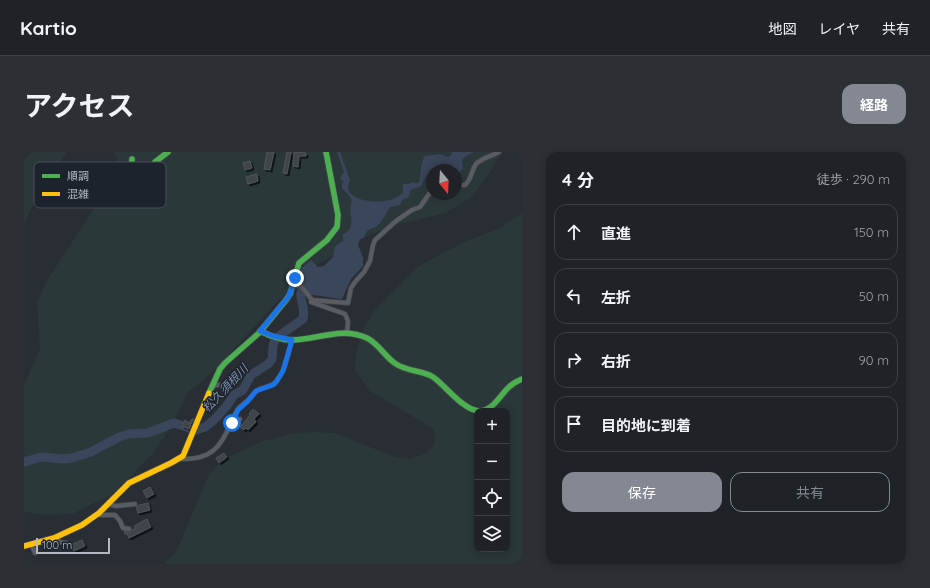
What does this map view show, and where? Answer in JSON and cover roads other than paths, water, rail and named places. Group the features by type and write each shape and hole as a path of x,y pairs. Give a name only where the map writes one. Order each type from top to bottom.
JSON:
{"street":[{"path":"155,162 168,152"},
{"path":"24,546 56,537 77,529 97,515 127,484 134,479 174,463 183,456 218,371 225,362 260,331 289,296 299,263 327,240 332,235 336,227 338,215 326,152"},
{"path":"462,185 466,185 471,180 473,169 477,163 499,152"},
{"path":"310,300 348,303 351,288 364,272 370,261 375,240 393,224 414,209 420,207 426,198"},
{"path":"293,285 302,287 311,302 346,315 348,321 347,333"},
{"path":"260,331 273,336 292,340 328,334 347,333 358,335 371,340 396,364 405,368 426,373 456,398 476,410 481,411 491,407 509,386 522,379"},
{"path":"180,459 205,455 216,449 222,443 238,410 256,391 273,385 276,382 283,371 292,340"},
{"path":"210,388 216,385 224,384"},
{"path":"232,423 240,419"},
{"path":"108,504 116,506 135,504"},
{"path":"97,515 115,515 123,528 129,529"},
{"path":"56,537 60,542 66,543"},
{"path":"32,544 35,553"}],"water":[{"path":"337,152 340,152 350,180 348,186 349,192 359,199 383,201 399,196 403,192 403,184 419,182 421,165 425,156 440,154 448,157 452,152 474,152 462,160 463,169 462,170 462,164 426,164 426,177 421,186 411,190 408,198 403,199 400,205 390,207 379,224 368,230 364,238 360,239 358,245 363,257 363,266 351,279 342,299 308,294 299,282 297,274 311,260 318,267 324,266 333,257 335,246 343,241 343,234 350,228 350,210 352,202 350,197 342,188 342,184 344,182 340,178 344,172"}],"waterway":[{"name":"松久須根川","path":"24,462 41,457 63,459 72,458 91,452 119,437 129,434 148,433 174,423 196,430 205,427 226,407 234,395 243,390 251,375 268,364 272,359 273,345 276,338 303,319 304,313 301,291 309,280"}]}
